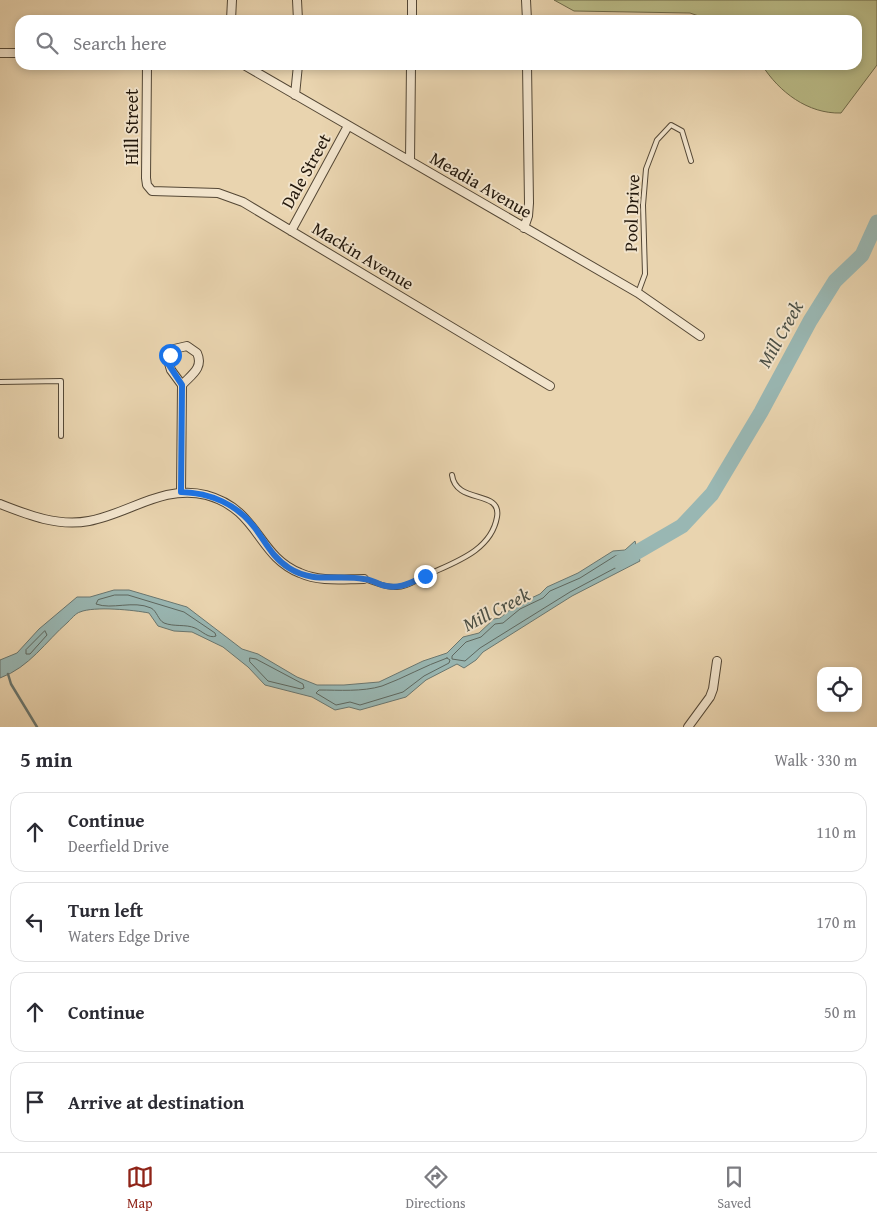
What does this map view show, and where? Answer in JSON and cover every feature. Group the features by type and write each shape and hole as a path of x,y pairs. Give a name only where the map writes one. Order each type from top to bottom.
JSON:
{"street":[{"path":"231,15 232,0"},
{"path":"298,0 298,15"},
{"path":"412,0 412,15"},
{"path":"526,0 526,15"},
{"path":"0,53 15,53"},
{"name":"Hill Street","path":"147,70 146,178 149,188"},
{"name":"Meadia Avenue","path":"252,70 638,293 700,336"},
{"path":"295,95 298,70"},
{"path":"410,161 412,70"},
{"path":"524,228 528,216 529,203 527,70"},
{"name":"Dale Street","path":"291,231 348,126"},
{"name":"Mackin Avenue","path":"149,188 157,191 226,195 291,231 550,386"},
{"path":"181,492 182,385 171,370 168,360 174,349 187,346 197,353 200,362 195,372 182,385"},
{"path":"0,504 40,519 86,522 104,518 167,494 181,492 204,494 229,504 248,520 278,560 300,574 324,579 364,578"},
{"path":"688,727 710,697 717,661"}],"lane":[{"name":"Pool Drive","path":"638,293 644,274 643,205 646,169 657,140 671,125 677,126 682,130 691,160"},
{"path":"0,382 61,381 61,436"},
{"path":"364,578 387,586 406,586 460,562 482,543 492,530 497,516 496,509 492,502 458,490 453,483 452,475"}],"green space":[{"path":"554,0 877,0 877,65 841,113 817,110 796,100 777,84 766,70 862,70 862,15 696,15 690,13 574,11"}],"water":[{"name":"Mill Creek","path":"635,541 640,561 572,596 483,652 476,660 464,668 457,664 426,680 406,697 360,710 349,707 335,710 312,697 265,685 248,667 223,647 192,632 174,631 158,626 149,613 124,610 95,609 78,613 29,661 0,678 0,660 17,653 39,629 77,597 90,597 114,590 129,590 187,607 242,649 258,654 297,677 317,685 379,682 423,661 447,653 463,637 479,633 494,619 500,618 516,605 540,594 547,587 578,573 613,551 625,550"}],"waterway":[{"name":"Mill Creek","path":"620,562 682,526 712,494 761,412 810,321 835,281 862,255 877,222"},
{"path":"8,674 11,684 37,727"}],"route":[{"path":"170,355 169,365 182,385 181,492 204,494 229,504 248,520 278,560 300,574 324,579 364,578 395,588 406,586 425,576"}]}
